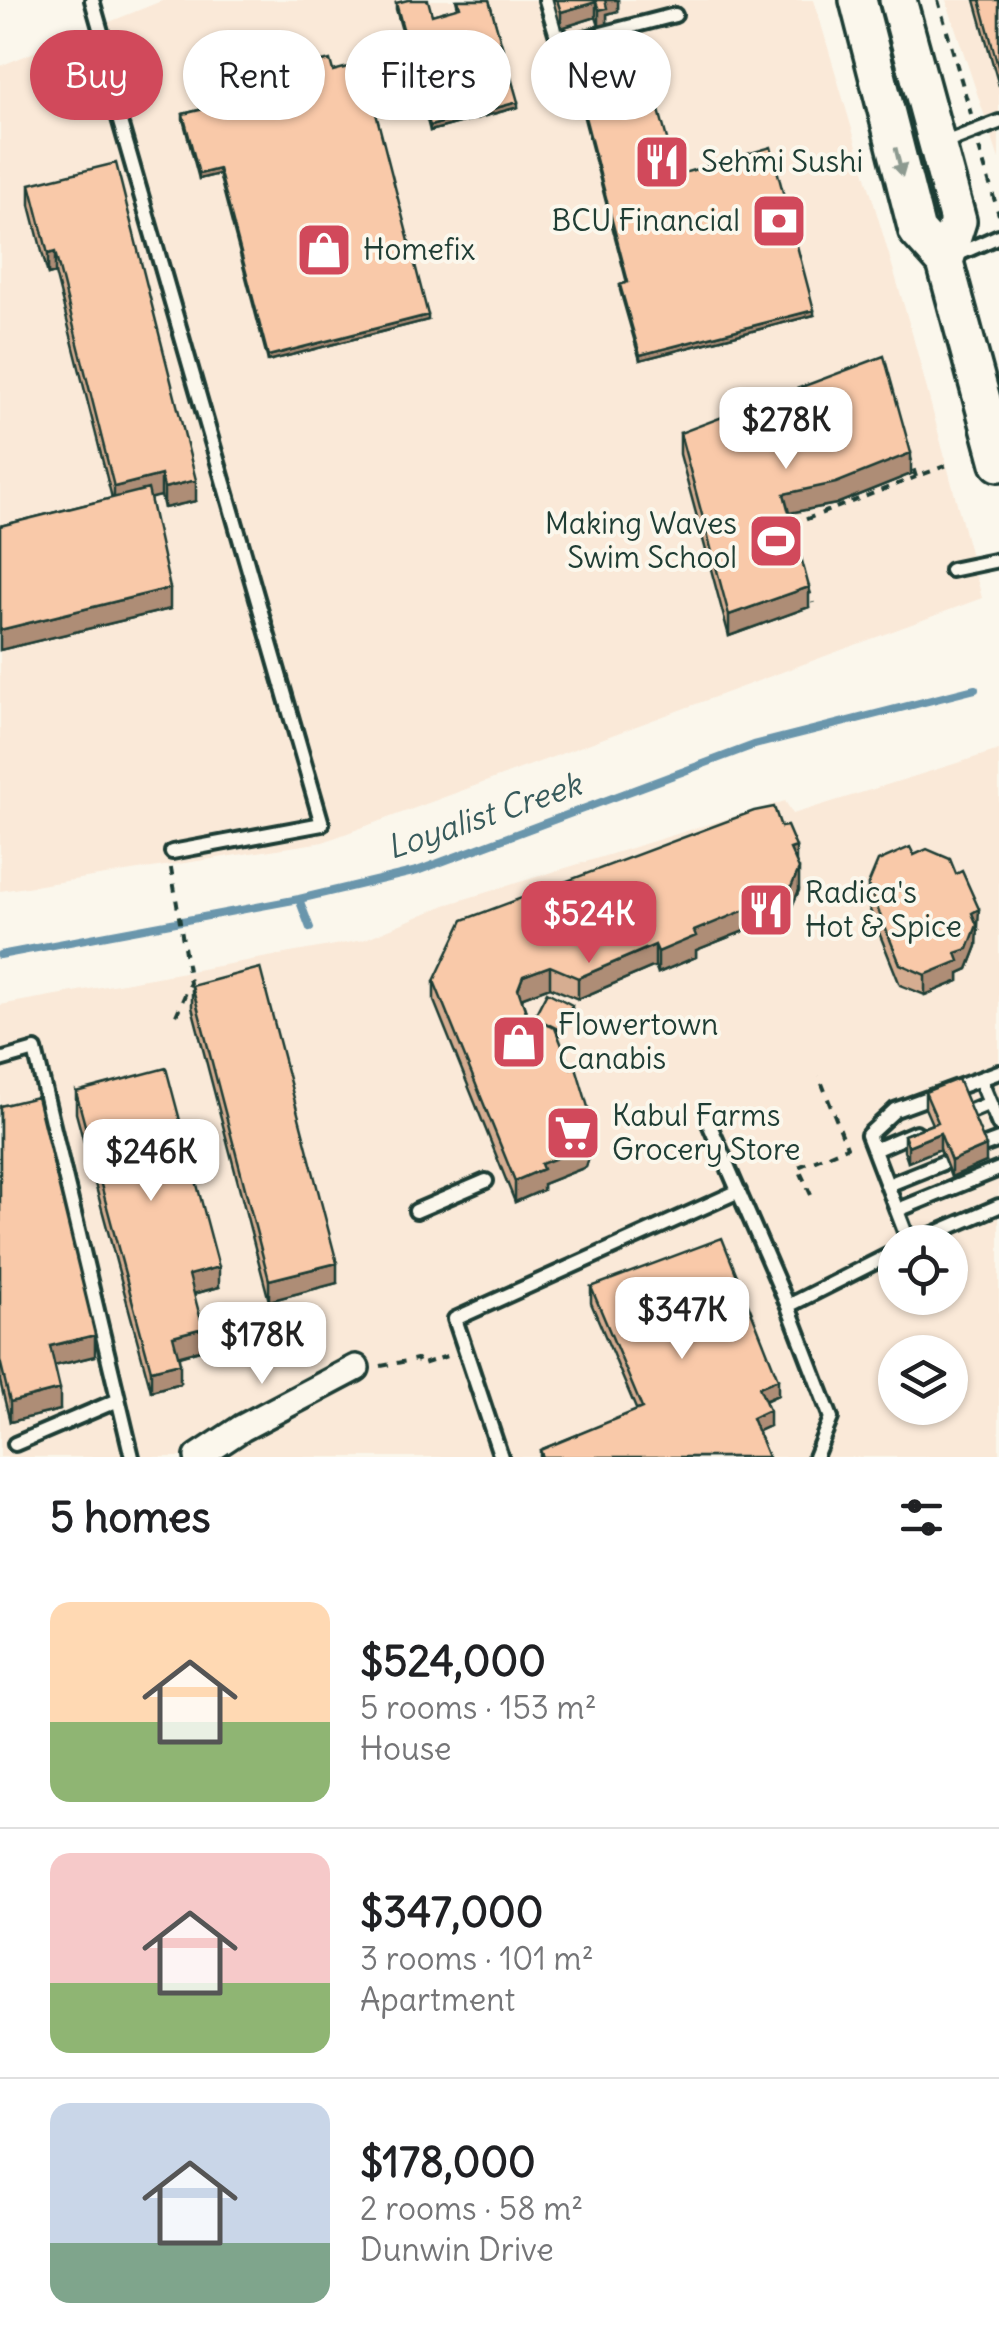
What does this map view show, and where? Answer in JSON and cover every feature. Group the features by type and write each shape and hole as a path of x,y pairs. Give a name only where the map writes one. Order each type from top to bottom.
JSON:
{"main road":[{"path":"858,0 917,231 946,262 999,463"},
{"path":"898,0 958,220 946,262"}],"street":[{"path":"198,1457 242,1428 356,1368"}],"lane":[{"path":"92,0 109,60 114,102 322,824 172,852"},
{"path":"546,0 556,33 570,42 676,14"},
{"path":"937,146 999,122"},
{"path":"946,262 999,236"},
{"path":"951,570 999,560"},
{"path":"0,1060 36,1050 132,1457"},
{"path":"905,1225 868,1135 896,1110 999,1072"},
{"path":"980,1079 999,1124"},
{"path":"966,1113 990,1104"},
{"path":"708,1121 788,1306 831,1418 815,1457"},
{"path":"874,1150 932,1126"},
{"path":"980,1147 999,1140"},
{"path":"888,1185 945,1162"},
{"path":"898,1210 999,1169"},
{"path":"416,1210 486,1181"},
{"path":"501,1457 455,1319 739,1191"},
{"path":"953,1225 999,1206"},
{"path":"788,1306 878,1261"},
{"path":"15,1444 116,1401"}],"path":[{"path":"938,0 971,115"},
{"path":"979,148 999,215"},
{"path":"906,442 916,477"},
{"path":"795,539 790,523 950,464"},
{"path":"804,571 813,604"},
{"path":"170,869 190,983 175,1018"},
{"path":"810,1195 798,1167 847,1147 819,1076"},
{"path":"356,1368 418,1358 420,1365 464,1351"}],"shaded area":[{"path":"164,0 814,0 912,333 982,598 323,842 0,891 0,66 30,54 30,120 163,120 163,30 89,30"},
{"path":"946,0 999,0 999,159"},
{"path":"999,750 999,1457 0,1457 0,1005 363,940 445,905 785,801 793,814"}],"building":[{"path":"428,0 432,15 460,7 458,0 489,0 498,30 403,30 396,3"},
{"path":"557,0 605,0 607,8 599,10 596,2 561,12"},
{"path":"980,0 999,0 999,70"},
{"name":"Homefix","path":"330,60 333,71 345,68 345,120 378,120 428,315 268,356 219,169 199,174 185,120 325,120 325,61"},
{"path":"511,77 518,102 511,104"},
{"path":"428,120 452,120 430,126"},
{"path":"586,120 662,120 677,175 771,147 814,310 640,355 620,285 628,282"},
{"path":"116,163 196,480 164,488 161,475 114,487 55,252 48,254 30,184"},
{"path":"884,356 911,453 836,483 784,494 809,587 729,615 680,433"},
{"path":"148,489 170,588 0,630 0,526"},
{"path":"774,807 781,827 787,826 796,847 790,849 799,869 789,892 694,931 696,936 658,952 655,945 578,978 550,966 523,976 518,989 528,1018 555,1028 571,1068 576,1067 593,1124 586,1147 541,1164 543,1169 515,1181 434,981 463,920 754,811"},
{"path":"910,847 914,855 927,849 950,859 956,874 962,871 979,909 972,913 977,925 968,949 956,953 959,961 925,975 900,964 868,885 878,861"},
{"path":"260,968 337,1263 269,1280 192,986"},
{"path":"547,992 572,1005 560,1030 534,1017"},
{"path":"166,1068 219,1267 189,1275 203,1328 173,1336 180,1363 151,1370 76,1092"},
{"path":"958,1079 986,1146 951,1161 940,1133 908,1146 904,1135 938,1122 925,1092"},
{"path":"37,1097 95,1335 50,1346 60,1389 10,1402 0,1360 0,1106"},
{"path":"722,1238 778,1379 759,1387 769,1410 752,1418 768,1457 543,1457 540,1450 642,1408 591,1287"}],"waterway":[{"name":"Loyalist Creek","path":"0,955 299,899 417,871 754,745 975,689"},
{"path":"299,899 310,928"}],"place":[{"name":"Sehmi Sushi","path":"662,162"},
{"name":"BCU Financial","path":"779,221"},
{"name":"Homefix","path":"324,250"},
{"name":"Making Waves Swim School","path":"776,541"},
{"name":"Radica's Hot & Spice","path":"766,910"},
{"name":"Flowertown Canabis","path":"519,1042"},
{"name":"Kabul Farms Grocery Store","path":"573,1133"}]}
